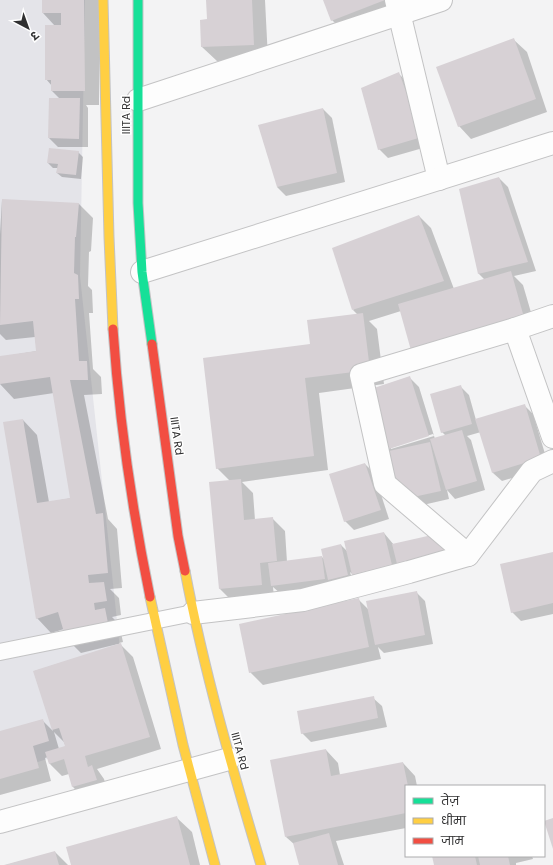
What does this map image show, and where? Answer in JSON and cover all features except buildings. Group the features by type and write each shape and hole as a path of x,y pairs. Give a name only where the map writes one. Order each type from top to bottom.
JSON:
{"main road":[{"name":"IIITA Rd","path":"103,0 111,264 117,379 139,547 154,622 189,770 215,865"},
{"name":"IIITA Rd","path":"138,0 138,203 142,272 178,536 193,613 229,759 261,865"}],"street":[{"path":"138,100 397,7 441,0"},
{"path":"397,7 439,179"},
{"path":"142,272 553,143"},
{"path":"468,555 386,484 361,375 515,329 553,316"},
{"path":"515,329 553,437"},
{"path":"193,613 303,600 468,555 532,471 553,461"},
{"path":"0,822 229,759"}],"lane":[{"path":"0,652 193,613"}],"shaded area":[{"path":"0,0 85,0 80,276 129,733 0,774"}],"traffic: fast":[{"path":"138,0 138,203 142,272 152,344"}],"traffic: slow":[{"path":"103,0 109,237 113,329"},
{"path":"185,571 201,645 229,756 261,865"},
{"path":"150,597 183,745 215,865"}],"traffic: jam":[{"path":"113,329 127,464 137,531 150,597"},
{"path":"152,344 178,536 185,571"}]}
